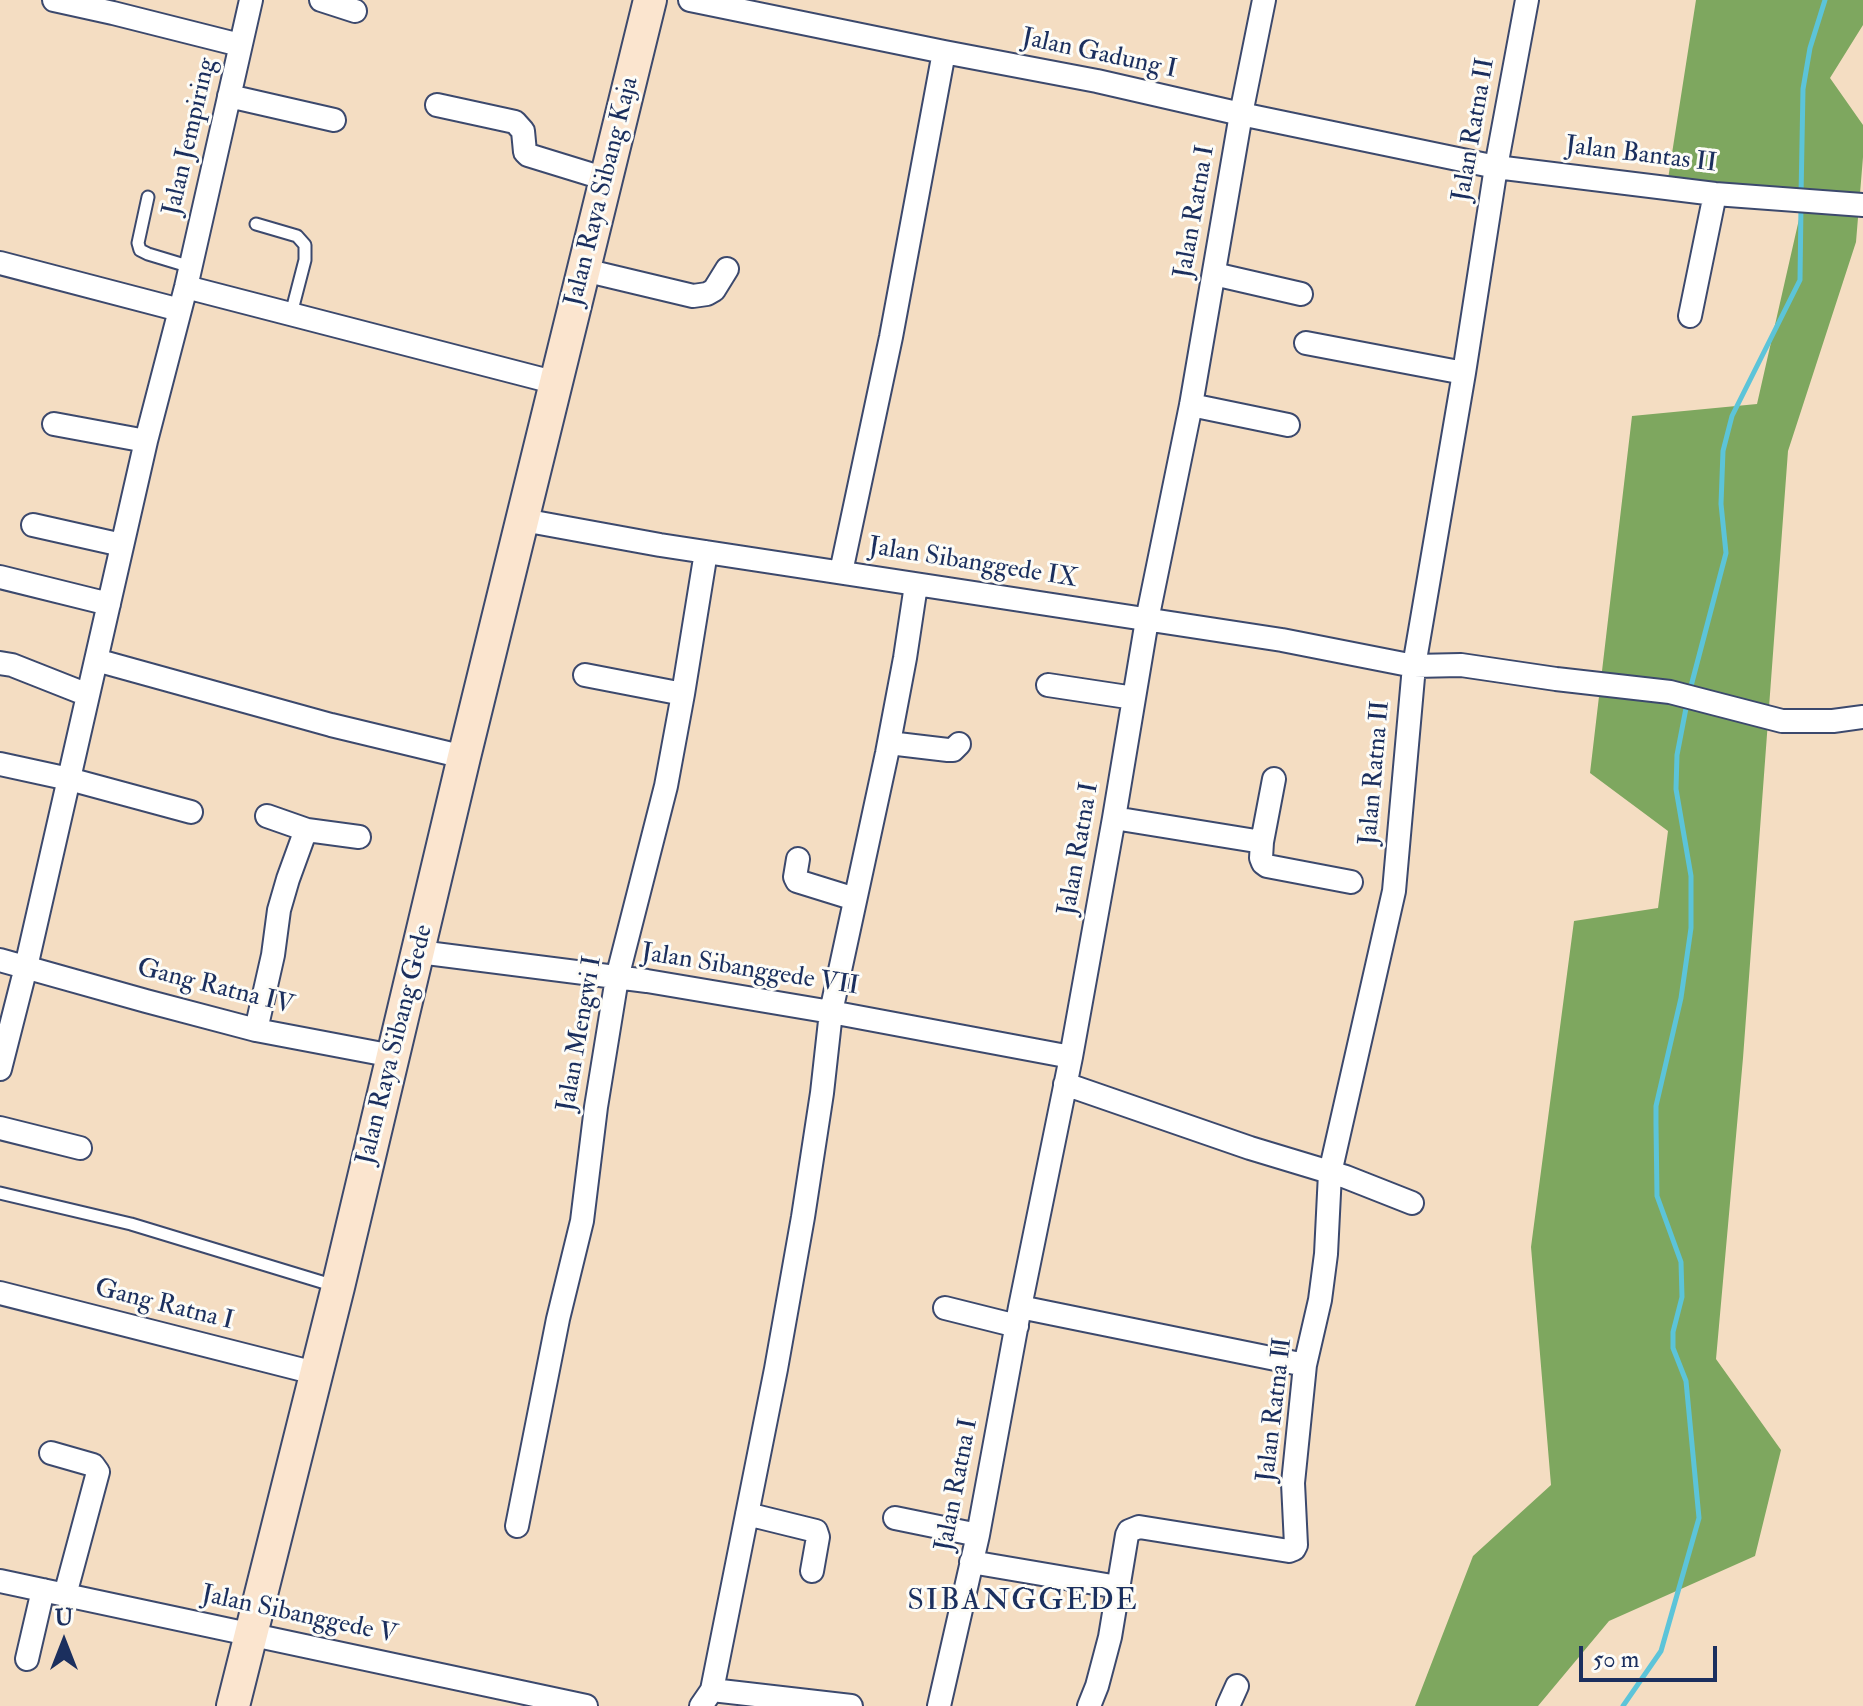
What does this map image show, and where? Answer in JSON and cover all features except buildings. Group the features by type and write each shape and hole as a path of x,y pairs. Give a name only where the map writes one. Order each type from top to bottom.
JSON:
{"main road":[{"name":"Jalan Raya Sibang Kaja","path":"557,383 650,0"},
{"name":"Jalan Raya Sibang Gede","path":"233,1706 557,383"}],"street":[{"path":"54,0 240,45"},
{"name":"Jalan Jempiring","path":"0,1069 6,1017 26,967 251,0"},
{"path":"321,0 355,11"},
{"name":"Jalan Gadung I","path":"690,0 1097,81 1496,167"},
{"name":"Jalan Ratna I","path":"939,1706 978,1535 1018,1316 1071,1057 1147,620 1191,405 1241,114 1264,0"},
{"name":"Jalan Ratna II","path":"1118,1587 1127,1535 1135,1528 1289,1551 1294,1549 1296,1543 1293,1483 1305,1365 1320,1300 1326,1254 1330,1173 1394,891 1414,666 1496,167 1527,0"},
{"path":"841,572 891,337 944,52"},
{"path":"229,96 334,120"},
{"path":"437,105 515,122 523,131 528,155 606,179"},
{"name":"Jalan Bantas II","path":"1496,167 1715,194 1863,205"},
{"path":"1690,316 1715,194"},
{"path":"0,263 180,310"},
{"path":"584,270 693,296 714,290 727,269"},
{"path":"1214,274 1301,294"},
{"path":"188,277 291,314 557,383"},
{"path":"1306,343 1464,373"},
{"path":"1191,405 1288,425"},
{"path":"54,424 146,441"},
{"name":"Jalan Sibanggede IX","path":"523,520 706,552 1282,640 1414,666 1461,665 1670,692 1782,721 1833,721 1863,717"},
{"path":"33,525 122,545"},
{"name":"Jalan Mengwi I","path":"517,1526 558,1319 582,1221 617,978 666,786 706,552"},
{"path":"0,577 109,604"},
{"path":"851,1706 706,1698 776,1369 803,1217 831,1012 889,743 916,585"},
{"path":"96,660 331,725 464,757"},
{"path":"0,663 88,695"},
{"path":"585,675 683,694"},
{"path":"1048,685 1134,698"},
{"path":"889,743 948,750 959,744"},
{"path":"0,764 191,812"},
{"path":"1274,779 1262,842 1263,863 1351,882"},
{"path":"267,816 307,830 359,837"},
{"path":"1114,818 1262,842"},
{"path":"256,1030 273,955 279,910 307,830"},
{"path":"798,859 797,881 855,899"},
{"name":"Jalan Sibanggede VII","path":"419,952 617,978 831,1012 1071,1057"},
{"name":"Gang Ratna IV","path":"0,960 256,1030 393,1056"},
{"path":"1065,1084 1250,1148 1346,1177 1412,1203"},
{"path":"0,1128 80,1148"},
{"name":"Gang Ratna I","path":"0,1293 315,1373"},
{"path":"945,1308 1018,1316 1305,1365"},
{"path":"27,1659 98,1472 93,1465 51,1453"},
{"path":"747,1514 816,1531 818,1537 812,1571"},
{"path":"895,1518 978,1535"},
{"path":"971,1562 1118,1587 1110,1637 1089,1706"},
{"name":"Jalan Sibanggede V","path":"0,1581 586,1706"},
{"path":"474,1706 479,1683"}],"lane":[{"path":"148,197 138,243 140,250 188,277"},
{"path":"256,224 297,236 305,245 305,260 291,314"},
{"path":"0,1193 131,1224 338,1287"}],"green space":[{"path":"1696,0 1863,0 1863,25 1830,78 1863,125 1856,242 1788,451 1743,1058 1716,1359 1781,1450 1755,1556 1609,1621 1538,1706 1415,1706 1473,1556 1551,1485 1531,1247 1574,921 1658,908 1668,831 1590,773 1632,416 1757,404 1802,206 1668,179"}],"waterway":[{"path":"1801,196 1803,89 1810,48 1825,0"},
{"path":"1690,690 1726,553 1721,504 1723,451 1732,416 1800,280 1801,206"},
{"path":"1623,1706 1661,1651 1699,1518 1686,1381 1673,1348 1673,1332 1682,1297 1681,1262 1657,1196 1656,1106 1681,998 1691,928 1691,876 1676,789 1677,755 1687,703"}],"district":[{"name":"SIBANGGEDE","path":"1023,1603"}]}
